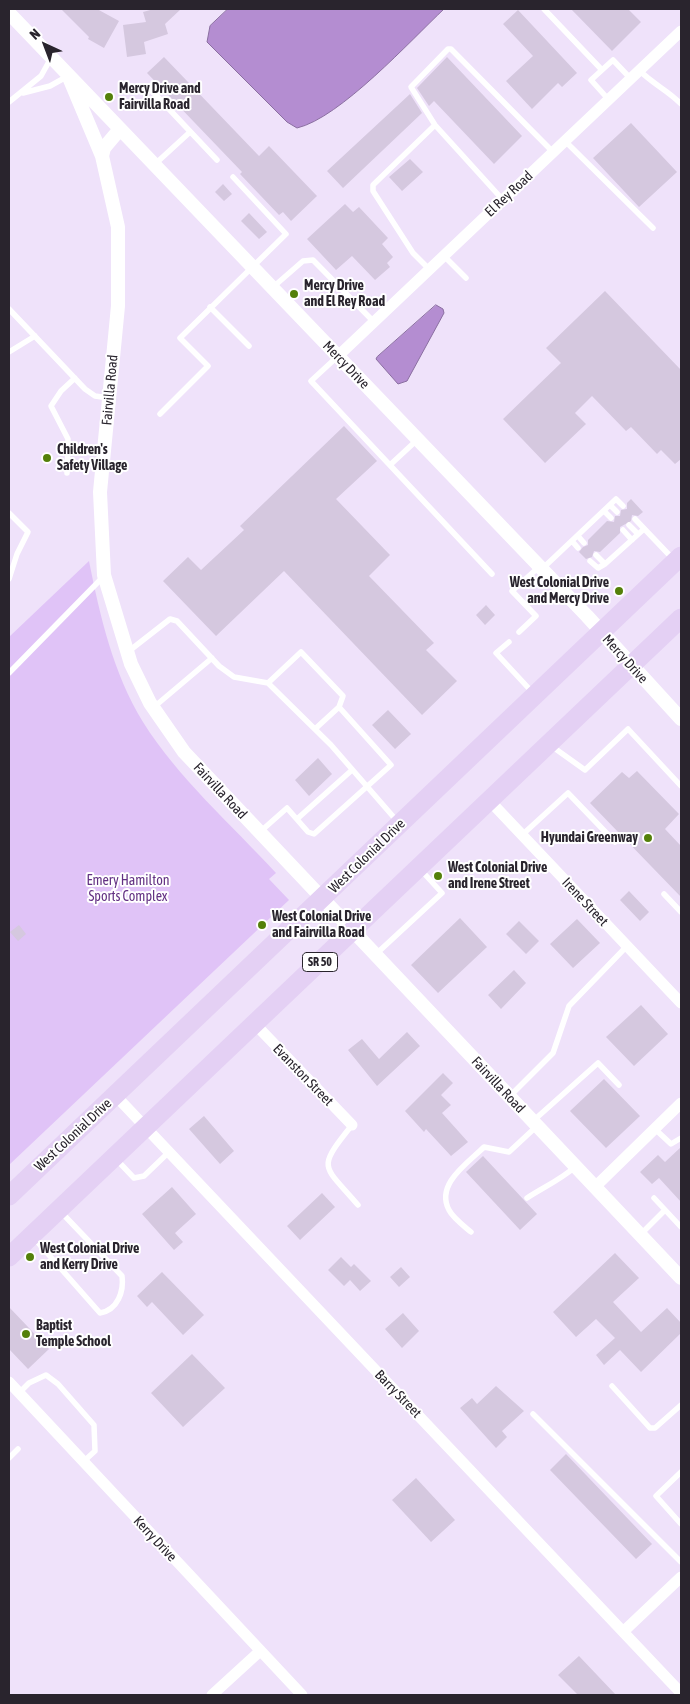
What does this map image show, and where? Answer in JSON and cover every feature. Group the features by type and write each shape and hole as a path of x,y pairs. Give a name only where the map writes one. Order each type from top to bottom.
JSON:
{"highway":[{"name":"West Colonial Drive","path":"9,1196 679,559"},
{"name":"SR 50","path":"9,1257 681,618"}],"street":[{"name":"Mercy Drive","path":"9,13 540,568 681,719"},
{"name":"El Rey Road","path":"337,357 681,32"},
{"name":"Fairvilla Road","path":"68,75 102,156 118,227 118,306 100,492 104,575 127,652 153,707 184,752 681,1278"},
{"path":"102,156 104,148 120,129"},
{"name":"Irene Street","path":"489,800 681,1003"},
{"name":"Evanston Street","path":"255,1024 352,1125"},
{"name":"Barry Street","path":"115,1095 681,1693"},
{"path":"595,1187 681,1103"},
{"name":"Kerry Drive","path":"9,1382 259,1652 302,1695"},
{"path":"624,1631 681,1577"},
{"path":"212,1695 259,1652"}],"lane":[{"path":"544,9 602,70"},
{"path":"504,200 435,125 411,87 448,49 451,49 553,152"},
{"path":"9,102 41,76 52,58"},
{"path":"609,100 592,80 602,70 613,60 631,79"},
{"path":"640,71 650,81 670,92 681,104"},
{"path":"21,94 50,86 68,75"},
{"path":"152,91 217,160"},
{"path":"429,270 414,253 373,191 373,185 435,125"},
{"path":"154,165 190,132"},
{"path":"565,141 653,228"},
{"path":"160,414 208,366 180,338 286,234 233,177"},
{"path":"444,256 466,278"},
{"path":"272,288 303,261 313,260 374,322"},
{"path":"210,307 249,346"},
{"path":"9,308 75,378 95,396 109,398"},
{"path":"9,352 35,336"},
{"path":"337,357 311,381 492,574"},
{"path":"67,473 68,438 51,406 61,391 75,378"},
{"path":"390,465 417,440"},
{"path":"519,632 536,616 512,591 578,536 616,499 623,506"},
{"path":"610,505 617,512"},
{"path":"604,511 611,518"},
{"path":"9,513 28,532 17,554 9,579"},
{"path":"635,519 679,559"},
{"path":"629,525 638,534"},
{"path":"590,561 598,568 605,564 644,528"},
{"path":"623,530 632,540"},
{"path":"578,536 584,543"},
{"path":"572,541 578,548"},
{"path":"596,555 605,564"},
{"path":"9,673 104,575"},
{"path":"127,652 170,619 177,621 212,658 234,677 268,683 315,729 400,824"},
{"path":"509,642 496,653 536,695"},
{"path":"268,683 301,652 343,696 339,707 315,729"},
{"path":"153,707 212,658"},
{"path":"259,832 285,808 308,832 314,834 391,765 339,707"},
{"path":"548,744 585,770 628,729 681,786"},
{"path":"297,819 352,770"},
{"path":"522,836 568,793 616,842"},
{"path":"375,955 442,893 418,868"},
{"path":"664,894 681,912"},
{"path":"509,1097 553,1053 569,1006 627,946"},
{"path":"471,1232 449,1210 445,1195 449,1182 484,1147 509,1152 598,1063 619,1085"},
{"path":"352,1125 327,1160 328,1169 358,1205"},
{"path":"655,1129 671,1144 681,1138"},
{"path":"114,1157 134,1178 144,1176 169,1152"},
{"path":"527,1198 552,1182 560,1180 575,1167"},
{"path":"654,1198 681,1227"},
{"path":"31,1236 100,1312 104,1312 119,1299 123,1287 122,1276 59,1210"},
{"path":"640,1235 665,1210"},
{"path":"19,1393 29,1383 46,1375 58,1384 94,1425 95,1451 83,1462"},
{"path":"612,1386 650,1428 655,1428 681,1405"},
{"path":"533,1414 681,1562"},
{"path":"9,1458 18,1449"},
{"path":"681,1472 656,1496 681,1524"}],"green space":[{"name":"Emery Hamilton Sports Complex","path":"89,561 109,644 123,684 143,722 172,762 276,873 269,879 289,900 9,1165 9,637"}],"shaded area":[{"path":"228,9 444,9 354,94 333,110 297,128 287,122 207,42 210,26"},
{"path":"436,305 443,309 444,313 407,381 398,384 376,359"}],"building":[{"path":"61,9 97,9 119,21 104,48 88,39 89,37"},
{"path":"154,9 181,9 165,24 168,34 144,42 146,54 127,57 123,25 146,22 143,12"},
{"path":"571,9 628,9 641,22 612,51"},
{"path":"518,10 577,73 562,87 558,83 532,109 506,81 533,56 503,24"},
{"path":"164,57 259,156 269,146 317,196 291,221 283,212 279,215 240,174 242,172 147,73"},
{"path":"447,57 522,136 494,164 434,101 429,106 417,88"},
{"path":"410,94 422,113 343,188 327,171"},
{"path":"631,123 677,172 639,207 593,158"},
{"path":"410,159 423,172 402,191 389,177"},
{"path":"223,184 232,194 224,201 215,192"},
{"path":"345,204 353,212 359,207 388,238 382,244 393,257 387,263 390,267 375,280 352,256 336,270 307,239"},
{"path":"249,213 267,232 259,239 241,221"},
{"path":"605,291 681,370 681,459 675,464 661,450 657,454 631,427 626,431 592,396 575,413 586,424 545,463 503,419 561,363 546,348"},
{"path":"344,426 377,461 336,499 390,555 369,576 434,643 426,650 457,681 422,715 284,571 216,636 163,581 188,557 201,570 244,530 240,526"},
{"path":"631,499 643,512 638,516 632,515 631,521 620,527 620,533 600,552 594,551 592,557 586,559 579,552 588,545 588,540 607,521 614,522 615,516 620,516 621,510 627,509 627,503"},
{"path":"486,605 495,615 485,625 476,615"},
{"path":"388,710 411,734 395,749 372,725"},
{"path":"318,758 332,774 309,796 295,780"},
{"name":"Hyundai Greenway","path":"637,771 679,814 665,829 681,846 681,897 590,803 622,772 629,778"},
{"path":"629,891 649,912 640,921 620,900"},
{"path":"460,918 487,947 438,993 411,965"},
{"path":"577,919 600,943 573,968 550,944"},
{"path":"519,921 539,941 526,954 506,934"},
{"path":"19,925 26,934 18,941 10,932"},
{"path":"514,970 526,983 501,1009 488,995"},
{"path":"641,1005 668,1034 634,1066 606,1037"},
{"path":"407,1032 420,1046 377,1086 348,1050 362,1039 379,1059"},
{"path":"443,1073 453,1083 441,1095 451,1105 442,1113 468,1142 451,1156 426,1129 424,1132 405,1111"},
{"path":"604,1079 640,1116 606,1148 570,1111"},
{"path":"204,1116 234,1151 220,1164 189,1129"},
{"path":"681,1147 681,1202 659,1178 652,1184 640,1172 658,1155 665,1162"},
{"path":"483,1156 537,1214 520,1230 466,1172"},
{"path":"172,1187 196,1214 175,1233 183,1242 174,1250 142,1214"},
{"path":"322,1193 335,1207 300,1240 287,1226"},
{"path":"615,1253 639,1278 613,1302 641,1332 667,1308 681,1323 681,1333 641,1372 620,1350 604,1365 596,1355 615,1338 596,1319 576,1337 553,1312"},
{"path":"341,1257 351,1267 354,1264 371,1281 360,1291 350,1280 344,1286 328,1270"},
{"path":"401,1267 410,1277 399,1287 390,1277"},
{"path":"162,1272 204,1315 183,1335 152,1302 147,1307 137,1296"},
{"path":"9,1307 49,1349 28,1369 9,1349"},
{"path":"403,1313 419,1331 402,1348 385,1329"},
{"path":"192,1354 225,1388 183,1427 151,1393"},
{"path":"496,1386 524,1411 502,1431 507,1437 496,1448 460,1408 472,1398 477,1404"},
{"path":"566,1454 652,1544 636,1559 550,1470"},
{"path":"416,1478 455,1520 431,1542 392,1500"},
{"path":"579,1656 616,1695 578,1695 558,1675"}],"place":[{"name":"Mercy Drive and Fairvilla Road","path":"109,97"},
{"name":"Mercy Drive and El Rey Road","path":"294,294"},
{"name":"Children's Safety Village","path":"47,458"},
{"name":"West Colonial Drive and Mercy Drive","path":"619,591"},
{"name":"Hyundai Greenway","path":"648,838"},
{"name":"West Colonial Drive and Irene Street","path":"438,876"},
{"name":"West Colonial Drive and Fairvilla Road","path":"262,925"},
{"name":"West Colonial Drive and Kerry Drive","path":"30,1257"},
{"name":"Baptist Temple School","path":"26,1334"}]}
